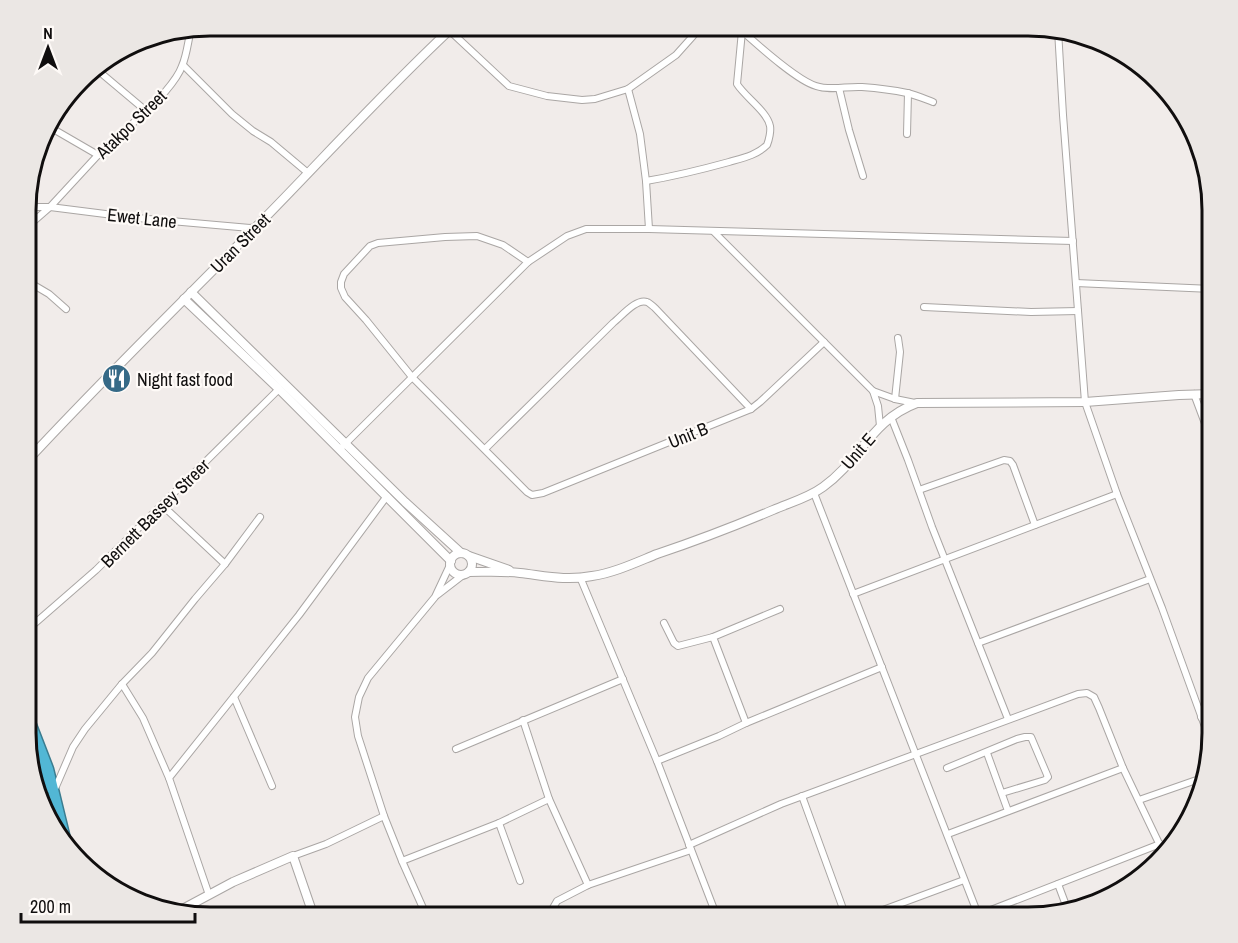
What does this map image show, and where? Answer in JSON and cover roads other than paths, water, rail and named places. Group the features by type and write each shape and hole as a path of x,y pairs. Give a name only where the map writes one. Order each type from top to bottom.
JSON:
{"highway":[{"path":"36,736 61,823"},
{"path":"39,768 44,785"}],"street":[{"name":"Uran Street","path":"36,452 443,36"},
{"path":"459,36 509,86 547,96 582,100 595,99 628,89 676,55 693,36"},
{"path":"646,181 686,175 755,154 767,145 771,126 765,115 737,84 741,36"},
{"path":"750,36 759,46 805,81 817,87 859,87 908,93 933,102"},
{"name":"Atakpo Street","path":"36,219 98,155 156,103 168,89 183,65 189,37"},
{"path":"1059,39 1085,402 1201,717"},
{"path":"183,65 232,114 308,173"},
{"path":"102,74 146,110"},
{"path":"839,88 863,176"},
{"path":"628,89 640,134 649,230"},
{"path":"907,134 908,93"},
{"path":"56,130 98,155"},
{"name":"Ewet Lane","path":"36,207 250,228 256,226"},
{"path":"343,446 528,262 567,236 586,229 1074,242"},
{"path":"713,232 873,391 917,404"},
{"path":"528,262 503,245 477,236 378,243 370,246 344,274 341,288 345,297 412,377 485,449 613,323 635,303 641,302 647,302 655,308 751,408"},
{"path":"1076,282 1202,288"},
{"path":"36,286 66,309"},
{"path":"191,292 343,446 450,563 457,575 518,573"},
{"path":"184,299 279,389 439,535 465,555 472,564 466,574 435,597 368,678 359,696 355,717 358,736 384,816 423,907"},
{"path":"924,307 1031,312 1078,311"},
{"path":"895,399 900,352 898,338"},
{"name":"Unit B","path":"485,449 527,492 532,495 543,494 751,408 824,342"},
{"name":"Bernett Bassey Streer","path":"36,623 96,570 279,389"},
{"path":"873,391 878,406 880,426"},
{"path":"1194,394 1202,415"},
{"name":"Unit E","path":"518,573 547,578 580,578 605,573 745,522 814,493 833,480 880,426 903,409 917,404 1085,402 1202,394"},
{"path":"891,417 1008,719"},
{"path":"919,490 1004,460 1010,461 1035,525"},
{"path":"814,493 975,907"},
{"path":"854,594 1117,494"},
{"path":"169,778 299,615 387,496"},
{"path":"162,505 225,564"},
{"path":"54,792 73,747 85,729 122,684 152,653 225,564 260,517"},
{"path":"435,597 454,555 465,555 518,573"},
{"path":"580,578 657,761 713,907"},
{"path":"978,644 1150,579"},
{"path":"664,623 674,643 678,646 713,637 780,609"},
{"path":"713,637 746,723"},
{"path":"657,761 882,667"},
{"path":"456,749 623,680"},
{"path":"122,684 143,718 169,778 209,895"},
{"path":"554,907 557,901 588,885 690,848 802,796 1008,719 1078,694 1087,693 1094,697 1100,708 1123,768 1160,844 1001,907"},
{"path":"234,697 272,786"},
{"path":"523,720 549,799 588,885"},
{"path":"947,768 1025,737 1031,737 1048,777 1045,780 1002,793"},
{"path":"987,753 1008,811"},
{"path":"948,834 1123,768"},
{"path":"1139,800 1195,780"},
{"path":"802,796 842,907"},
{"path":"402,861 499,823 549,799"},
{"path":"188,906 233,882 326,844 384,816"},
{"path":"499,823 520,881"},
{"path":"293,856 311,907"},
{"path":"891,907 964,880"},
{"path":"1058,884 1065,903"}],"place":[{"name":"Night fast food","path":"116,379"}]}
